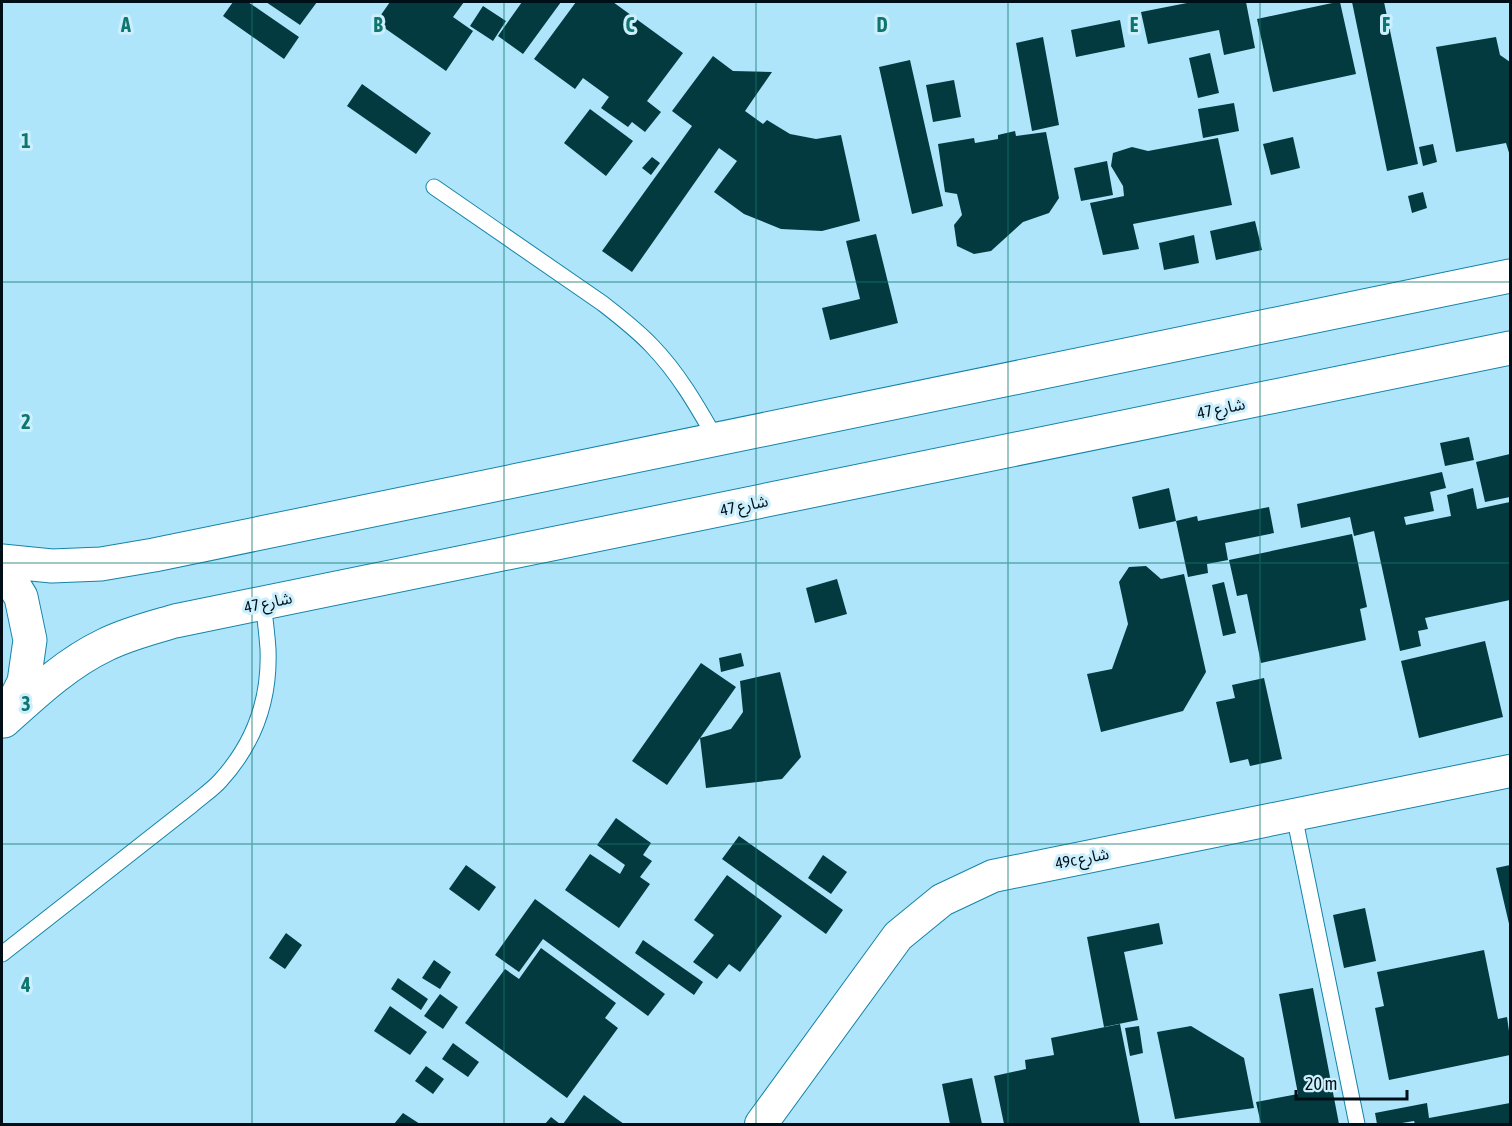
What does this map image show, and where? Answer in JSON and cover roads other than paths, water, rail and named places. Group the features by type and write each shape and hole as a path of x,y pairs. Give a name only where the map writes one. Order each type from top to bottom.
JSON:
{"street":[{"path":"2,561 52,566 101,564 154,555 1510,276"},
{"name":"شارع 47","path":"3,722 71,665 103,645 138,631 166,624 1510,348"},
{"path":"2,566 21,597 30,640 24,682 3,722"},
{"name":"49c شارع","path":"761,1125 898,936 942,900 993,876 1510,771"}],"lane":[{"path":"434,187 629,324 675,372 716,439"},
{"path":"2,954 192,805 219,782 241,754 258,722 266,688 268,651 263,603"},
{"path":"1294,815 1357,1125"}]}
